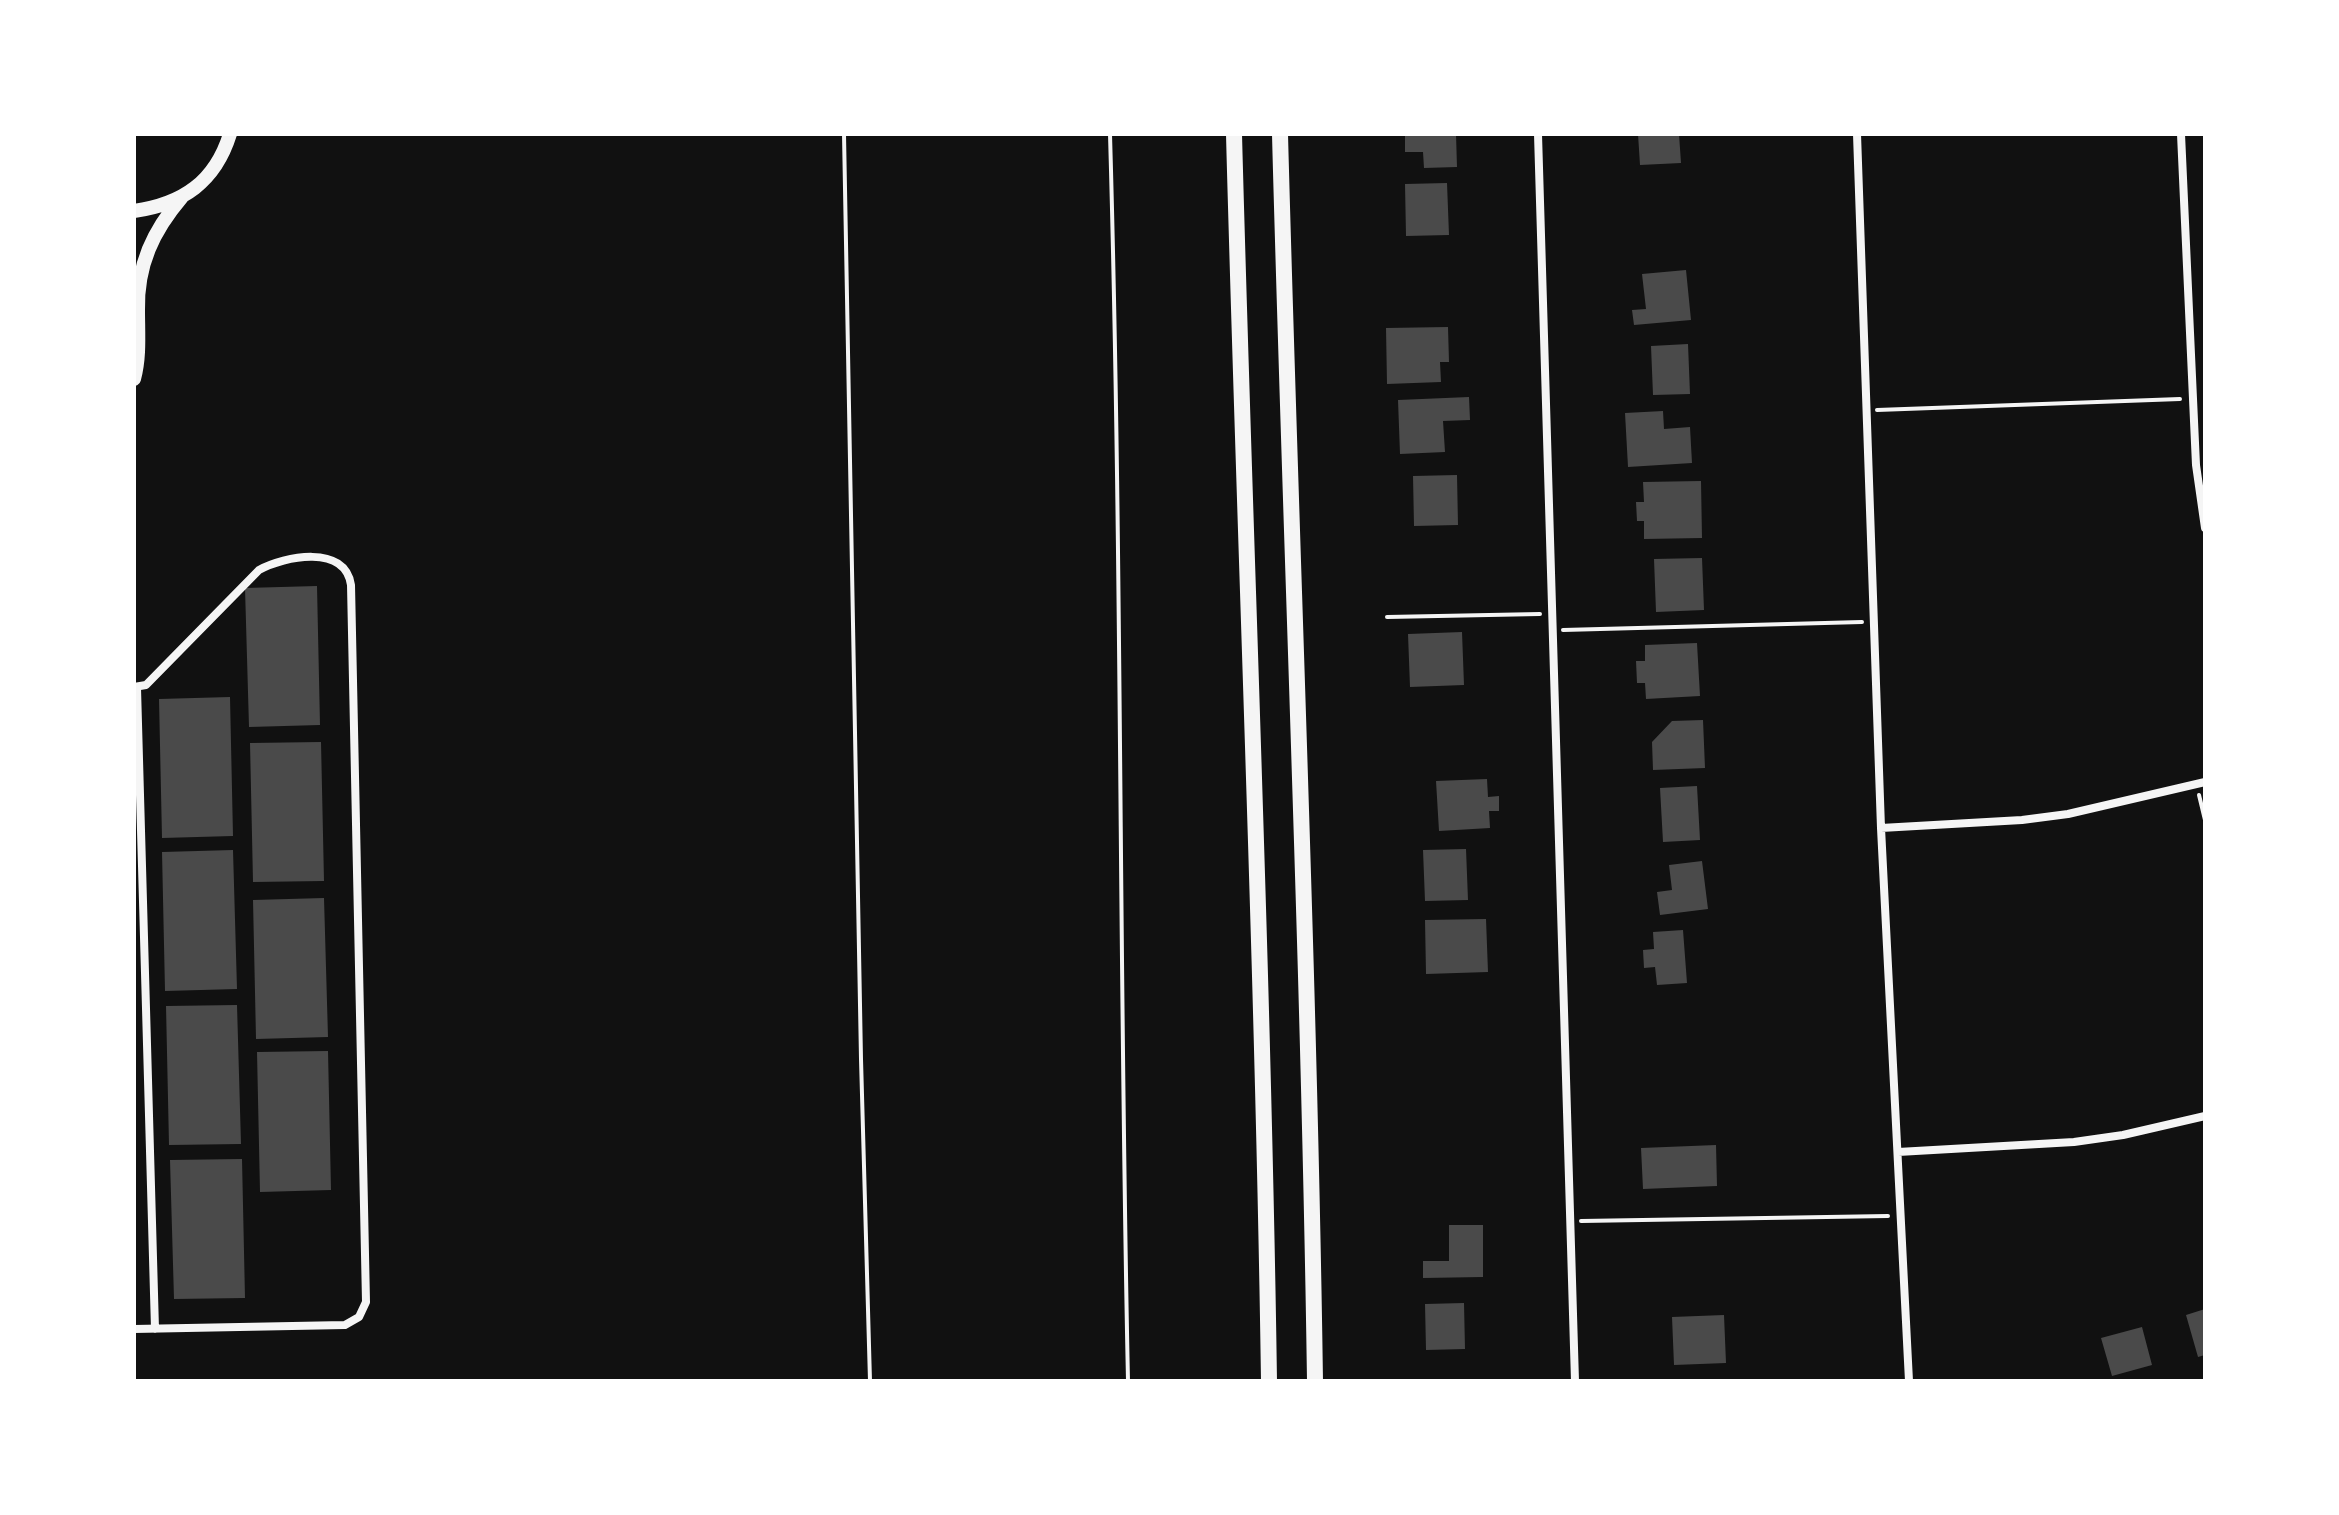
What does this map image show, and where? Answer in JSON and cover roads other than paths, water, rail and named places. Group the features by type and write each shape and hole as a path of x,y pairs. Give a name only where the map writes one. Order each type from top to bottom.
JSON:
{"main road":[{"path":"1234,134 1246,599 1266,1137 1269,1381"},
{"path":"1280,134 1311,1131 1315,1381"}],"street":[{"path":"134,211 159,207 182,197 200,184 214,169 230,134"},
{"path":"1538,134 1575,1381"},
{"path":"1857,134 1881,828 1909,1381"},
{"path":"2181,134 2196,465 2205,528"},
{"path":"134,379 139,362 137,305 143,262 152,238 182,197"},
{"path":"134,1329 155,1329 345,1325 359,1317 366,1302 351,585 347,571 338,562 325,558 283,561 259,570 149,683 136,688 155,1329"},
{"path":"1881,828 2022,820 2068,814 2201,783"},
{"path":"1898,1152 2074,1142 2123,1135 2205,1116"}]}
